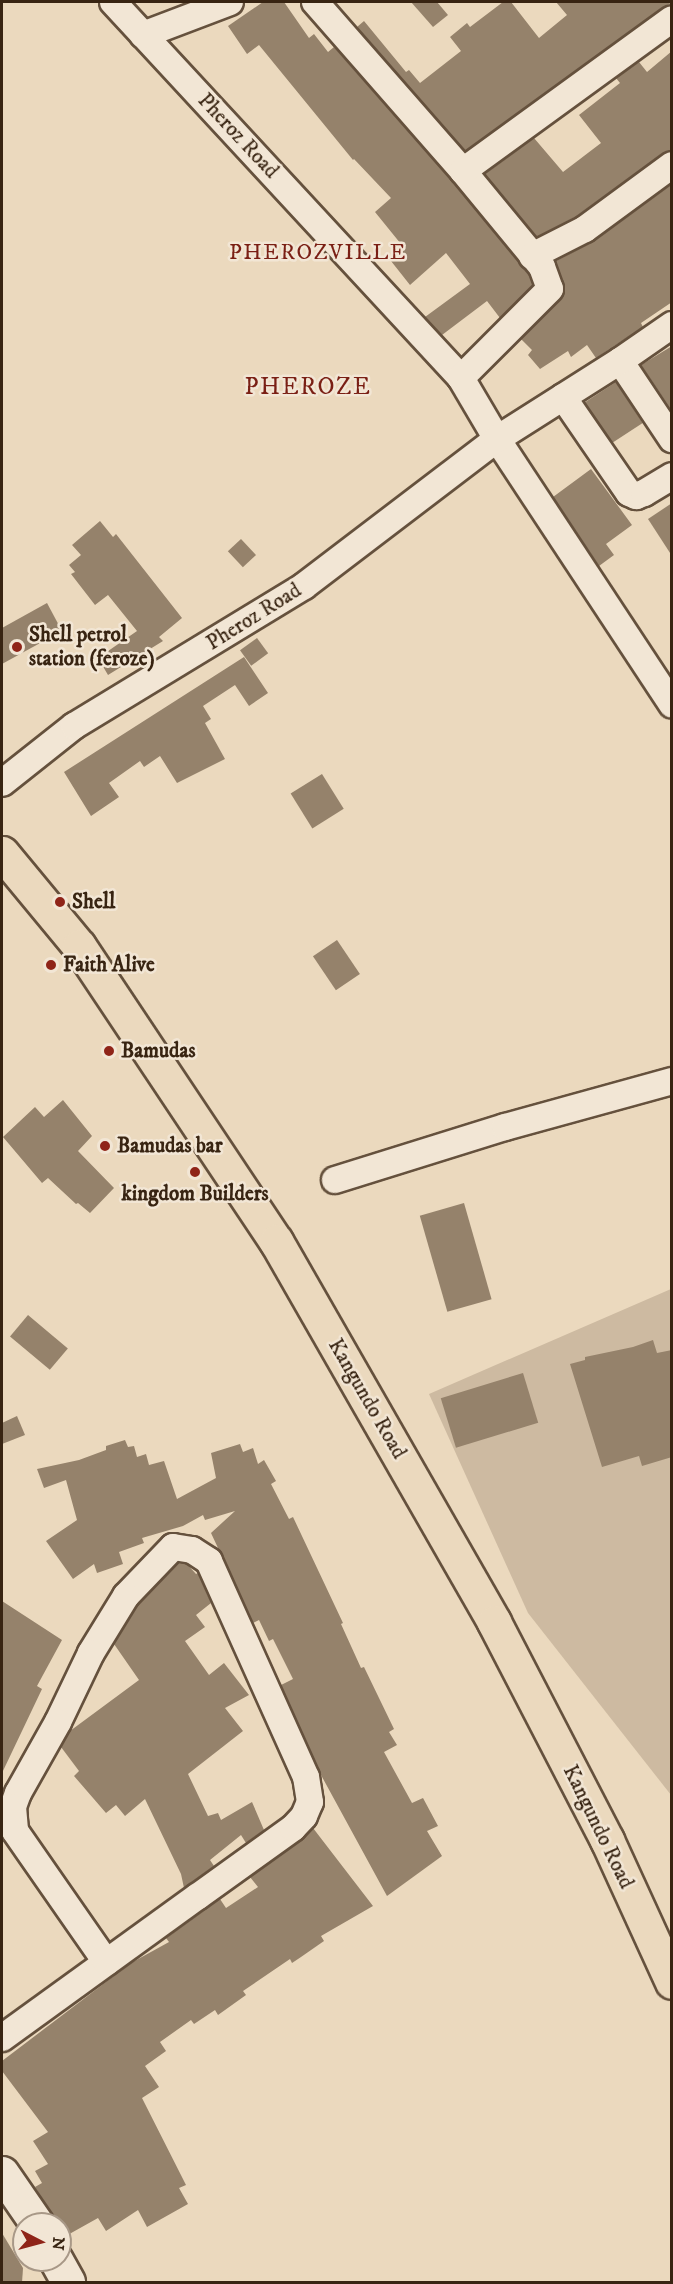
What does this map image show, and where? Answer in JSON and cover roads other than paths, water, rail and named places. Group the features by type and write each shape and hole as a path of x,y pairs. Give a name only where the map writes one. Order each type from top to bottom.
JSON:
{"highway":[{"name":"Kangundo Road","path":"2,853 79,946 276,1241 494,1622 607,1840 672,1982"}],"main road":[{"path":"2,2172 29,2212"}],"street":[{"name":"Pheroz Road","path":"112,2 461,378 497,439 672,704"},
{"path":"143,35 230,2"},
{"path":"315,2 463,171 542,267 550,289 461,378"},
{"path":"463,171 672,19"},
{"path":"532,256 585,229 672,165"},
{"name":"Pheroz Road","path":"2,783 74,726 304,586 497,439 620,361 672,324"},
{"path":"620,361 672,440"},
{"path":"563,397 629,493 636,496 644,493 672,476"},
{"path":"335,1180 494,1130 672,1081"},
{"path":"2,2037 293,1828 304,1816 310,1802 306,1777 209,1561 192,1550 173,1547 126,1596 91,1653 58,1722 18,1793 13,1808 15,1831 106,1962"}],"place":[{"name":"Shell petrol station (feroze)","path":"17,647"},
{"name":"Shell","path":"60,902"},
{"name":"Faith Alive","path":"51,965"},
{"name":"Bamudas","path":"109,1051"},
{"name":"Bamudas bar","path":"105,1146"},
{"name":"kingdom Builders","path":"195,1172"}],"district":[{"name":"PHEROZVILLE","path":"318,253"},
{"name":"PHEROZE","path":"308,388"}]}
